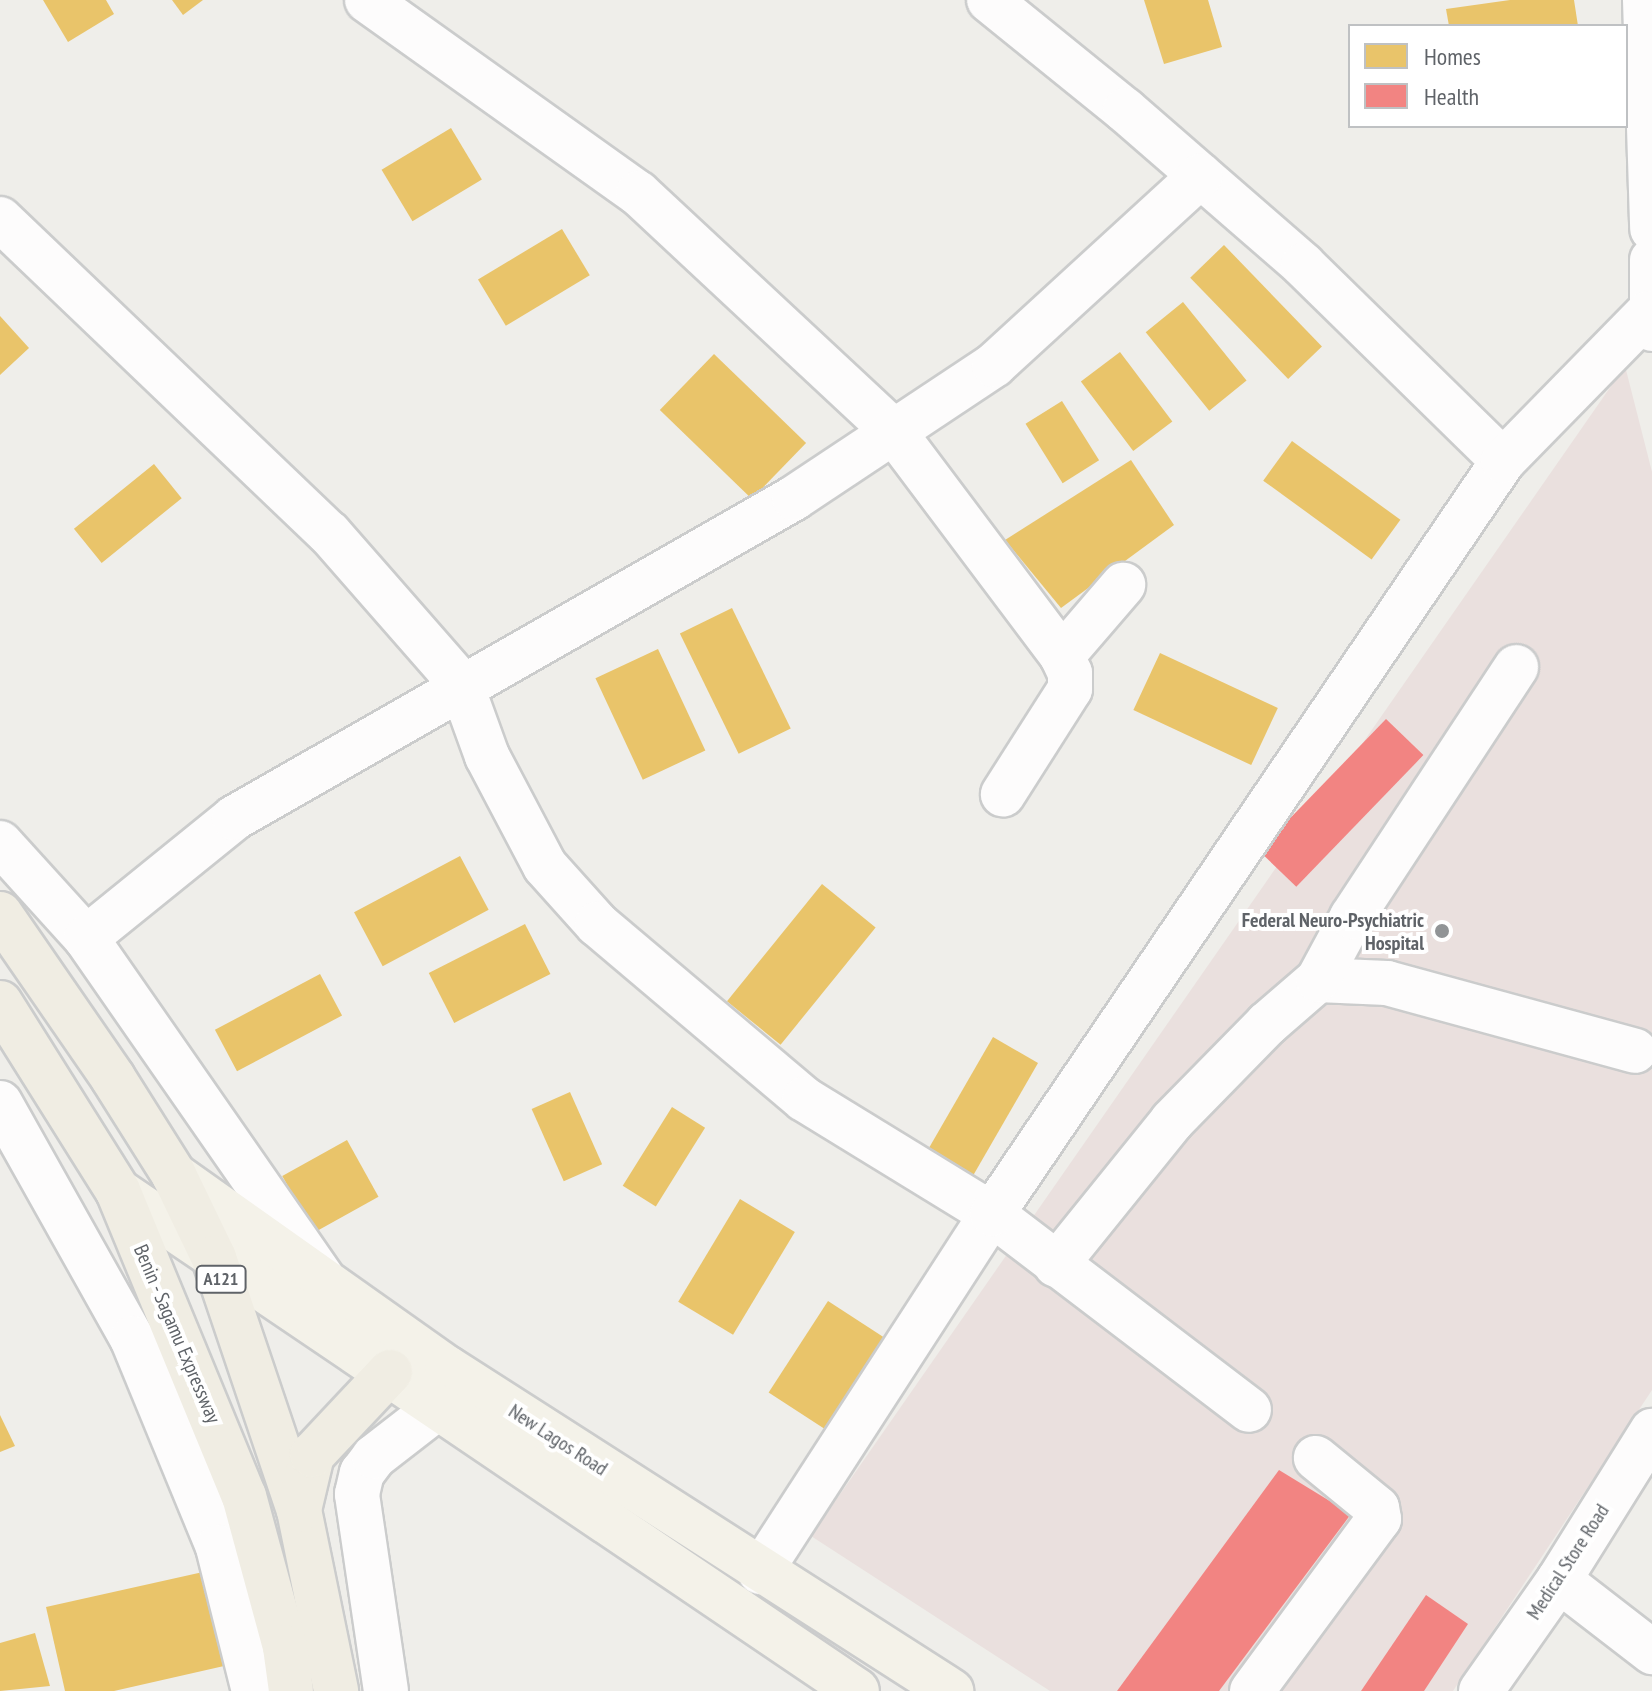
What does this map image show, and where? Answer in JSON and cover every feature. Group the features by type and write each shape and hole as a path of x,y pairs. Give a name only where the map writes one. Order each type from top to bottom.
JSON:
{"highway":[{"name":"A121","path":"0,914 174,1175 214,1258 299,1510 336,1691"},
{"name":"Benin - Sagamu Expressway","path":"6,1027 118,1191 244,1496 285,1647 291,1691"},
{"path":"299,1510 312,1455 390,1372"}],"main road":[{"name":"New Lagos Road","path":"174,1175 326,1283 760,1572 951,1691"},
{"name":"New Lagos Road","path":"118,1191 214,1258 441,1405 857,1691"}],"street":[{"path":"367,0 638,193 894,432 1062,656 1070,689 1003,794"},
{"path":"989,0 1303,265 1503,461"},
{"path":"1645,0 1652,229"},
{"path":"86,938 234,818 461,684 794,498 994,365 1200,176"},
{"path":"0,219 329,533 461,684 487,756 545,866 597,924 804,1099 992,1214 1249,1410"},
{"path":"760,1572 992,1214 1503,461 1650,321 1652,260"},
{"path":"1062,656 1123,585"},
{"path":"1056,1265 1172,1121 1318,980 1352,917 1516,667"},
{"path":"0,843 86,938 326,1283"},
{"path":"1318,980 1387,983 1635,1051"},
{"path":"0,1103 132,1338 218,1547 254,1691"},
{"path":"386,1691 357,1494 362,1473 374,1457 441,1405"},
{"name":"Medical Store Road","path":"1481,1691 1559,1580 1652,1431"},
{"path":"1252,1691 1379,1519 1377,1508 1316,1458"},
{"path":"1559,1580 1652,1652"}],"shaded area":[{"name":"Federal Neuro-Psychiatric Hospital","path":"1625,366 1652,472 1652,1390 1453,1691 1050,1691 811,1536"}],"building: Homes":[{"path":"43,0 106,0 114,14 68,42"},
{"path":"172,0 203,0 183,15"},
{"path":"1144,0 1208,0 1222,47 1164,64"},
{"path":"1510,0 1574,0 1578,24 1449,24 1446,9"},
{"path":"451,128 482,179 412,221 382,170"},
{"path":"562,229 590,275 506,326 478,279"},
{"path":"1224,245 1322,346 1288,379 1190,278"},
{"path":"1183,302 1247,380 1209,411 1146,332"},
{"path":"0,316 29,348 0,375"},
{"path":"1120,352 1172,421 1133,451 1081,381"},
{"path":"714,354 806,443 752,499 660,410"},
{"path":"1062,401 1099,460 1063,483 1026,424"},
{"path":"1292,441 1400,520 1372,559 1263,481"},
{"path":"1131,460 1174,525 1061,608 1005,540"},
{"path":"154,464 182,498 102,563 74,529"},
{"path":"732,608 791,728 739,754 680,633"},
{"path":"658,649 705,751 643,780 595,678"},
{"path":"1160,653 1278,708 1251,765 1133,710"},
{"path":"460,856 489,910 383,966 354,912"},
{"path":"822,884 876,927 781,1045 727,1001"},
{"path":"525,924 550,974 454,1023 429,973"},
{"path":"320,974 342,1015 237,1071 215,1030"},
{"path":"993,1037 1038,1063 973,1176 928,1150"},
{"path":"570,1092 602,1164 564,1181 532,1109"},
{"path":"672,1107 705,1128 656,1207 623,1186"},
{"path":"347,1140 379,1197 314,1233 282,1176"},
{"path":"740,1199 795,1232 733,1335 678,1302"},
{"path":"828,1301 888,1340 829,1432 769,1392"},
{"path":"0,1415 15,1446 0,1452"},
{"path":"203,1572 224,1666 114,1691 65,1691 46,1607"},
{"path":"35,1633 50,1686 0,1691 0,1643"}],"building: Health":[{"path":"1386,719 1423,755 1296,887 1259,851"},
{"path":"1279,1470 1351,1514 1219,1691 1117,1691"},
{"path":"1426,1595 1468,1624 1424,1691 1361,1691"}],"place":[{"name":"Federal Neuro-Psychiatric Hospital","path":"1442,931"}]}
